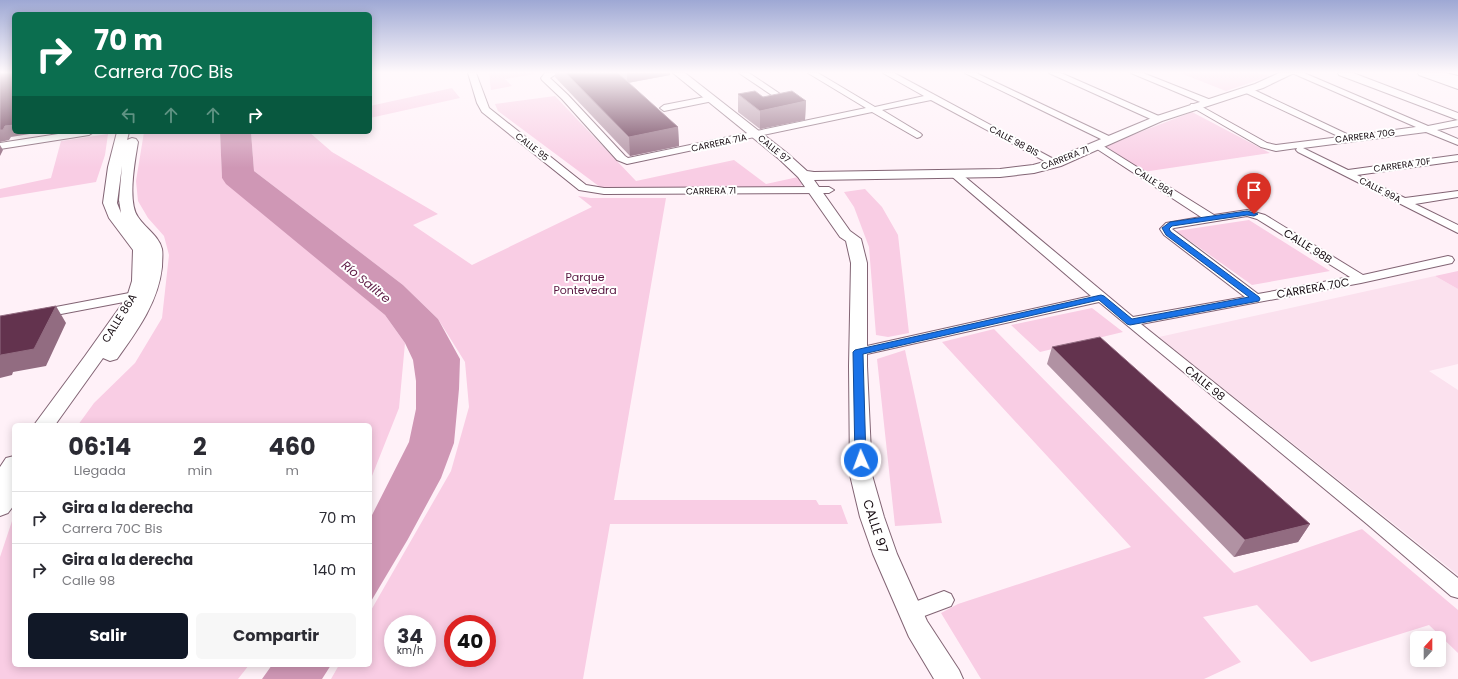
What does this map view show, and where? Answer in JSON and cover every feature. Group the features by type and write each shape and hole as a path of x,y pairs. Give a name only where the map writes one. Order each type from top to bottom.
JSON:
{"street":[{"name":"CALLE 95","path":"482,105 485,110 583,188 593,190"},
{"name":"CARRERA 71A","path":"570,105 623,160 632,160 897,105"},
{"path":"664,108 681,105"},
{"name":"CALLE 97","path":"717,105 783,156 822,190 845,234 853,238 859,262 858,352 861,475 884,554 918,629 949,679"},
{"path":"792,105 796,107"},
{"path":"863,105 917,135"},
{"name":"CALLE 98 BIS","path":"946,105 1056,163"},
{"path":"1036,105 1110,140"},
{"path":"1125,105 1158,119"},
{"name":"CARRERA 71","path":"802,174 814,176 954,174 1022,171 1056,163 1158,119 1199,105"},
{"path":"1278,105 1349,138"},
{"path":"1370,105 1458,142"},
{"path":"1426,105 1458,117"},
{"name":"CARRERA 70G","path":"1194,106 1264,145 1272,147 1426,129 1458,123"},
{"path":"808,114 819,122"},
{"path":"0,143 53,134"},
{"path":"0,146 76,134"},
{"name":"CALLE 86A","path":"60,423 136,320 142,295 140,281 141,250 116,218 110,203 115,167 123,134"},
{"name":"CALLE 86A","path":"45,423 154,278 154,248 129,215 126,204 128,161 134,134"},
{"path":"678,139 689,149"},
{"name":"CALLE 98A","path":"1093,147 1211,218"},
{"name":"CALLE 98A","path":"1093,147 1199,220"},
{"name":"CALLE 99A","path":"1301,150 1458,230"},
{"name":"CARRERA 70F","path":"1346,173 1458,158"},
{"name":"CALLE 98","path":"954,174 1130,322 1458,590"},
{"path":"822,190 822,179 833,175"},
{"name":"CARRERA 71","path":"593,190 660,192 822,190"},
{"path":"1403,202 1458,194"},
{"name":"CALLE 98B","path":"1211,218 1247,213 1254,214 1361,279"},
{"path":"1211,218 1170,225 1166,228 1168,234 1256,299"},
{"name":"CARRERA 70C","path":"1130,322 1361,279 1448,260"},
{"path":"30,316 142,295"},
{"path":"858,352 1101,298"},
{"path":"0,483 12,467"},
{"path":"0,507 12,490"},
{"path":"911,612 944,600"}],"shaded area":[{"path":"1435,276 1458,289 1458,364 1429,371 1458,390 1458,575 1159,337"}],"green space":[{"path":"376,105 430,105 372,118 372,106"},
{"path":"495,105 563,105 636,181 734,160 766,184 798,177 806,182 799,187 607,189 600,187 498,111"},
{"path":"1192,112 1270,153 1143,172 1104,146"},
{"path":"108,134 105,155 96,182 0,198 0,189 51,178 61,141"},
{"path":"144,134 220,134 222,178 385,315 405,343 399,408 372,476 372,423 79,423 94,403 135,363 162,318 169,255 164,236 148,218 138,201 136,181"},
{"name":"Parque Pontevedra","path":"251,134 311,134 332,152 438,214 413,225 472,265 592,207 578,196 591,198 666,198 614,500 816,500 819,505 841,505 848,524 610,524 583,679 331,679 338,667 372,667 372,609 451,471 469,407 465,362 438,319 403,285 254,171"},
{"path":"865,189 882,207 898,235 909,333 888,337 876,335 869,247 854,207 844,192"},
{"path":"1249,220 1330,271 1252,285 1176,231"},
{"path":"1458,271 1458,289 1435,276"},
{"path":"1092,308 1123,332 1040,352 1011,325"},
{"path":"994,329 1234,573 1362,529 1458,610 1458,653 1446,641 1446,631 1435,631 1429,625 1311,662 1257,605 1203,617 1241,662 1204,679 981,679 941,613 958,604 1131,547 942,342"},
{"path":"905,350 942,523 895,526 877,359"},
{"path":"12,521 12,667 247,667 238,679 0,679 0,557"}],"water":[{"name":"Río Salitre","path":"220,134 251,134 254,171 403,285 438,319 460,359 454,443 441,478 408,539 372,600 372,515 409,442 416,409 416,381 413,360 405,343 385,315 226,184 222,178"},
{"path":"271,667 330,667 322,679 262,679"}],"building":[{"path":"0,105 12,105 12,125 5,126 3,130 0,130"},
{"path":"597,105 653,105 678,127 629,137"},
{"path":"752,105 789,105 760,111"},
{"path":"56,306 34,349 1,355 0,357 0,316"},
{"path":"1100,337 1310,524 1245,540 1052,347"}],"route":[{"path":"861,460 858,352 1101,298 1130,322 1256,299 1168,234 1166,228 1170,225 1247,213 1254,214"}]}
